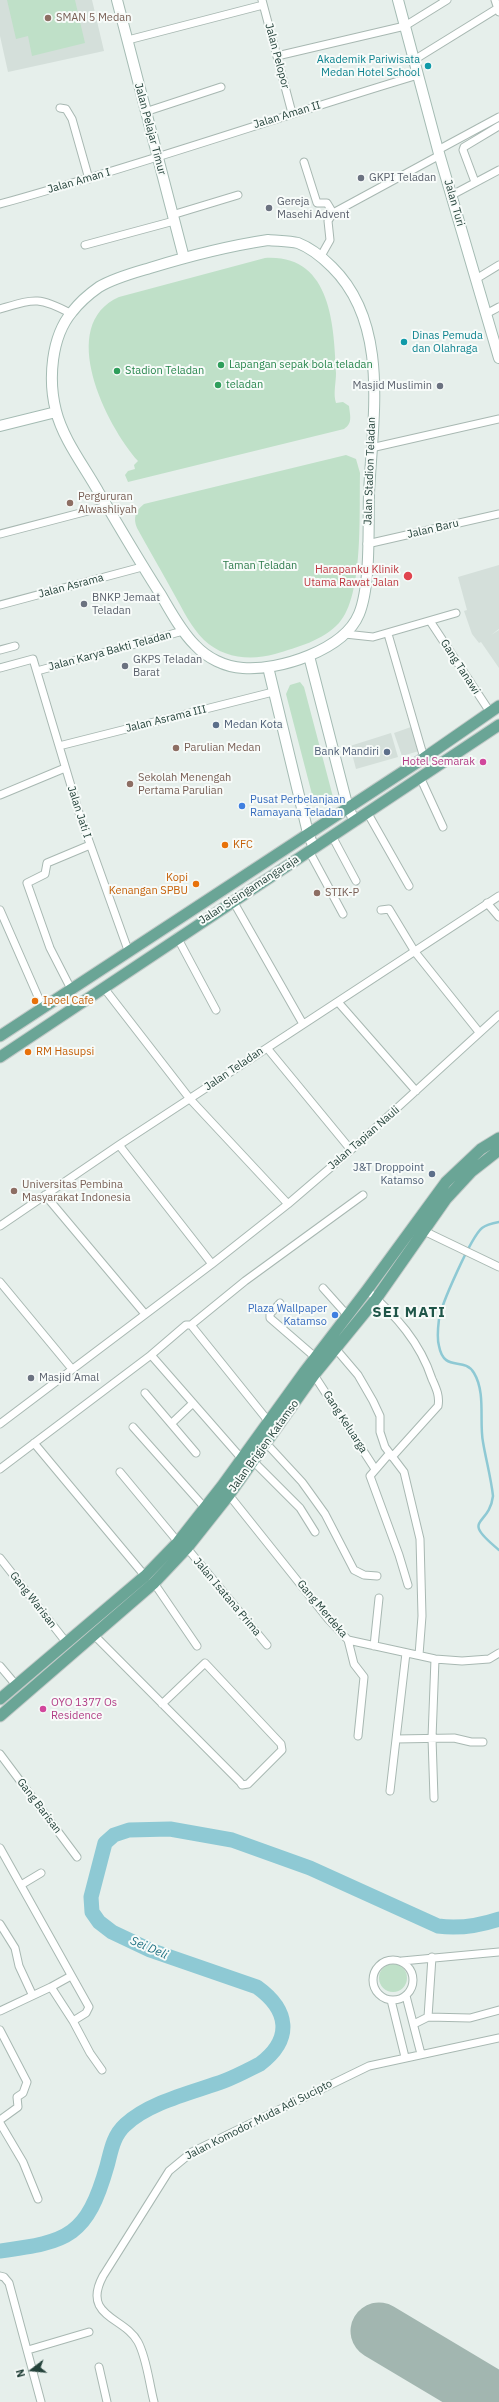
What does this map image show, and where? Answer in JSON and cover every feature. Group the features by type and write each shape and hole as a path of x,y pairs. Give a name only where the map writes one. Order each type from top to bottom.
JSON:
{"main road":[{"name":"Jalan Sisingamangaraja","path":"0,1036 128,950 424,758 494,709"},
{"name":"Jalan Sisingamangaraja","path":"0,1057 104,988 177,937 499,725"},
{"name":"Jalan Brigjen Katamso","path":"0,1699 16,1685 93,1634 183,1545 229,1495 269,1422 315,1357 348,1316 446,1182 481,1149 499,1138"},
{"name":"Jalan Brigjen Katamso","path":"183,1545 205,1508 247,1460 266,1443 314,1375 376,1298 457,1186 471,1172 499,1150"},
{"name":"Jalan Brigjen Katamso","path":"0,1716 60,1655 66,1642 149,1579"}],"street":[{"name":"Jalan Pelajar Timur","path":"117,0 184,258"},
{"name":"Jalan Turi","path":"398,0 439,152 499,358"},
{"path":"277,56 405,26 446,0"},
{"path":"414,60 498,10 495,0"},
{"path":"128,40 262,3"},
{"name":"Jalan Pelopor","path":"262,3 292,113"},
{"name":"Jalan Aman II","path":"157,157 292,113 418,75"},
{"path":"145,112 221,87"},
{"path":"60,108 66,109 72,119 89,179"},
{"path":"320,256 330,240 328,221 333,214 499,117"},
{"path":"475,182 463,150 464,147 499,126"},
{"name":"Jalan Aman I","path":"0,204 89,179 157,157"},
{"path":"304,162 317,203 327,203 333,214"},
{"path":"452,195 499,170"},
{"path":"85,245 173,218 238,195"},
{"name":"Jalan Stadion Teladan","path":"268,240 298,244 320,256 345,279 361,310 371,342 374,376 368,544 365,590 358,616 344,634 309,656 268,667 244,669 224,665 207,656 183,631 142,567 68,438 56,412 52,385 53,358 60,334 70,313 101,286 126,275 184,258 268,240"},
{"path":"476,279 499,265"},
{"path":"0,309 39,299 50,302 70,313"},
{"path":"486,314 499,307"},
{"path":"0,426 56,412"},
{"path":"371,448 499,419"},
{"path":"0,534 107,506"},
{"name":"Jalan Baru","path":"368,544 499,514"},
{"name":"Jalan Asrama","path":"0,605 142,567"},
{"path":"344,634 373,637 388,634 456,613"},
{"name":"Gang Tanawi","path":"430,621 494,709"},
{"name":"Jalan Karya Bakti Teladan","path":"37,671 183,631"},
{"path":"388,634 424,758"},
{"path":"0,650 15,646"},
{"path":"309,656 348,808 354,821"},
{"name":"Jalan Karya Bakti Teladan","path":"0,668 32,660"},
{"name":"Jalan Jati I","path":"32,660 37,671 65,768 90,845 128,950"},
{"path":"268,667 312,849 343,914"},
{"name":"Jalan Asrama III","path":"59,746 273,692"},
{"path":"0,795 65,768"},
{"path":"420,777 443,827"},
{"path":"367,812 409,886"},
{"path":"332,836 356,881"},
{"path":"71,989 50,948 27,886 28,881 45,874 47,863 90,845"},
{"name":"Jalan Teladan","path":"0,1226 190,1098 499,896"},
{"path":"233,901 303,1024"},
{"path":"487,903 499,917"},
{"path":"0,910 43,1008"},
{"path":"381,910 389,910 415,952 479,1032"},
{"path":"177,937 216,1010"},
{"path":"104,988 190,1098 288,1204"},
{"path":"338,1002 416,1091"},
{"name":"Jalan Tapian Nauli","path":"212,1264 288,1204 351,1150 499,1015"},
{"path":"267,1048 351,1150"},
{"path":"0,1424 212,1264 119,1145"},
{"path":"0,1469 151,1355 186,1325 191,1325 245,1281 363,1194"},
{"path":"45,1195 145,1314"},
{"path":"424,1231 499,1267"},
{"path":"0,1282 72,1369"},
{"path":"323,1288 348,1316"},
{"path":"367,1290 396,1317 416,1341 427,1364 439,1400 438,1406 391,1456 375,1469 370,1476 399,1555 408,1585"},
{"path":"280,1303 270,1314 270,1318 315,1357"},
{"path":"191,1325 269,1422"},
{"path":"335,1348 358,1376 374,1401 380,1416 380,1432 391,1456 404,1472 420,1539 422,1616 419,1655"},
{"path":"151,1355 193,1404 247,1460 276,1482 300,1508 315,1532"},
{"name":"Gang Keluarga","path":"314,1375 375,1469"},
{"path":"145,1393 196,1453"},
{"path":"172,1424 193,1404"},
{"path":"133,1427 205,1508"},
{"path":"34,1443 149,1579 197,1646"},
{"path":"266,1443 302,1482 325,1514 354,1570 364,1575 377,1576"},
{"name":"Jalan Isatana Prima","path":"120,1472 267,1645"},
{"name":"Gang Merdeka","path":"229,1495 328,1619 348,1640 436,1659 462,1661 489,1659 499,1653"},
{"name":"Gang Warisan","path":"0,1558 66,1642"},
{"path":"374,1646 379,1598"},
{"path":"93,1634 162,1704 242,1785 248,1784 282,1750 281,1744 205,1663 162,1704"},
{"path":"348,1640 353,1662 364,1677 358,1736"},
{"path":"390,1791 406,1653"},
{"path":"434,1798 432,1738 436,1659"},
{"path":"0,1666 16,1685"},
{"path":"396,1739 432,1738 483,1742"},
{"name":"Gang Barisan","path":"0,1754 77,1857"},
{"path":"0,1848 89,2007 86,2013 73,2021"},
{"path":"21,1885 41,1873"},
{"path":"0,1924 15,1948 19,1966 32,1994"},
{"path":"402,1961 413,1973 412,1989 406,1996 391,2000 378,1993 373,1978 380,1964 394,1959 402,1961 499,1952"},
{"path":"428,2017 432,1958"},
{"path":"0,2011 71,1976"},
{"path":"51,1987 73,2021 90,2053 102,2070"},
{"path":"406,1996 421,2054"},
{"path":"391,2000 405,2057"},
{"path":"414,2024 428,2017 470,2018 499,2010"},
{"path":"0,2030 27,2082 23,2093 17,2096 18,2107 0,2121 23,2162 38,2199"},
{"name":"Jalan Komodor Muda Adi Sucipto","path":"154,2402 137,2341 109,2317 100,2305 97,2293 103,2276 169,2171 192,2152 369,2066 405,2057 460,2048 499,2038"},
{"path":"2,2277 9,2283 41,2402"},
{"path":"28,2350 89,2332"},
{"path":"99,2367 107,2402"}],"shaded area":[{"name":"SMAN 5 Medan","path":"0,0 92,0 104,51 8,72 0,36"},
{"path":"499,565 499,629 491,635 499,630 499,668 481,642 479,643 472,634 464,611 467,610 458,577"},
{"path":"411,727 419,751 402,756 394,733"},
{"path":"391,733 398,757 356,769 350,746"}],"green space":[{"path":"7,0 75,0 85,43 32,56 28,36 16,39"},
{"name":"Stadion Teladan","path":"265,258 287,260 304,267 316,280 324,296 330,314 335,354 335,400 336,403 343,402 349,406 349,424 344,429 128,482 125,475 128,471 135,469 134,465 138,461 125,445 101,401 93,376 89,352 91,329 100,311 119,297"},
{"name":"Taman Teladan","path":"346,455 356,459 360,473 360,530 353,593 347,610 339,623 325,634 309,643 266,656 237,656 220,651 211,646 199,635 191,624 137,528 135,518 139,509 144,504"},
{"path":"300,682 304,687 333,797 314,802 286,694 290,685"},
{"path":"393,1964 399,1965 403,1968 406,1972 406,1984 403,1988 399,1991 393,1992 387,1991 383,1988 380,1984 379,1978 380,1972 383,1968 387,1965"}],"waterway":[{"path":"499,1222 482,1228 471,1244 457,1272 441,1311 438,1336 438,1343 445,1359 470,1368 478,1381 481,1398 483,1442 493,1496 487,1513 478,1527 487,1540 499,1550"},
{"name":"Sei Deli","path":"0,2251 43,2244 59,2239 72,2231 83,2221 92,2208 107,2166 111,2149 115,2139 125,2125 146,2110 172,2098 224,2081 260,2064 278,2045 282,2035 283,2025 281,2015 276,2005 257,1987 150,1950 112,1932 99,1922 92,1912 91,1897 105,1843 114,1835 129,1830 170,1829 232,1840 310,1868 438,1926 469,1926 499,1919"}],"runway":[{"path":"379,2331 498,2402"}],"place":[{"name":"SMAN 5 Medan","path":"48,18"},
{"name":"Akademik Pariwisata Medan Hotel School","path":"428,66"},
{"name":"GKPI Teladan","path":"361,178"},
{"name":"Gereja Masehi Advent","path":"269,208"},
{"name":"Dinas Pemuda dan Olahraga","path":"404,342"},
{"name":"Lapangan sepak bola teladan","path":"221,365"},
{"name":"Stadion Teladan","path":"117,371"},
{"name":"teladan","path":"218,385"},
{"name":"Masjid Muslimin","path":"440,386"},
{"name":"Pergururan Alwashliyah","path":"70,503"},
{"name":"Harapanku Klinik Utama Rawat Jalan","path":"408,576"},
{"name":"BNKP Jemaat Teladan","path":"84,604"},
{"name":"GKPS Teladan Barat","path":"125,666"},
{"name":"Medan Kota","path":"216,725"},
{"name":"Parulian Medan","path":"176,748"},
{"name":"Bank Mandiri","path":"387,752"},
{"name":"Hotel Semarak","path":"483,762"},
{"name":"Sekolah Menengah Pertama Parulian","path":"130,784"},
{"name":"Pusat Perbelanjaan Ramayana Teladan","path":"242,806"},
{"name":"KFC","path":"225,845"},
{"name":"Kopi Kenangan SPBU","path":"196,884"},
{"name":"STIK-P","path":"317,893"},
{"name":"Ipoel Cafe","path":"35,1001"},
{"name":"RM Hasupsi","path":"28,1052"},
{"name":"J&T Droppoint Katamso","path":"432,1174"},
{"name":"Universitas Pembina Masyarakat Indonesia","path":"14,1191"},
{"name":"Plaza Wallpaper Katamso","path":"335,1315"},
{"name":"Masjid Amal","path":"31,1378"},
{"name":"OYO 1377 Os Residence","path":"43,1709"}],"district":[{"name":"SEI MATI","path":"409,1313"}]}
